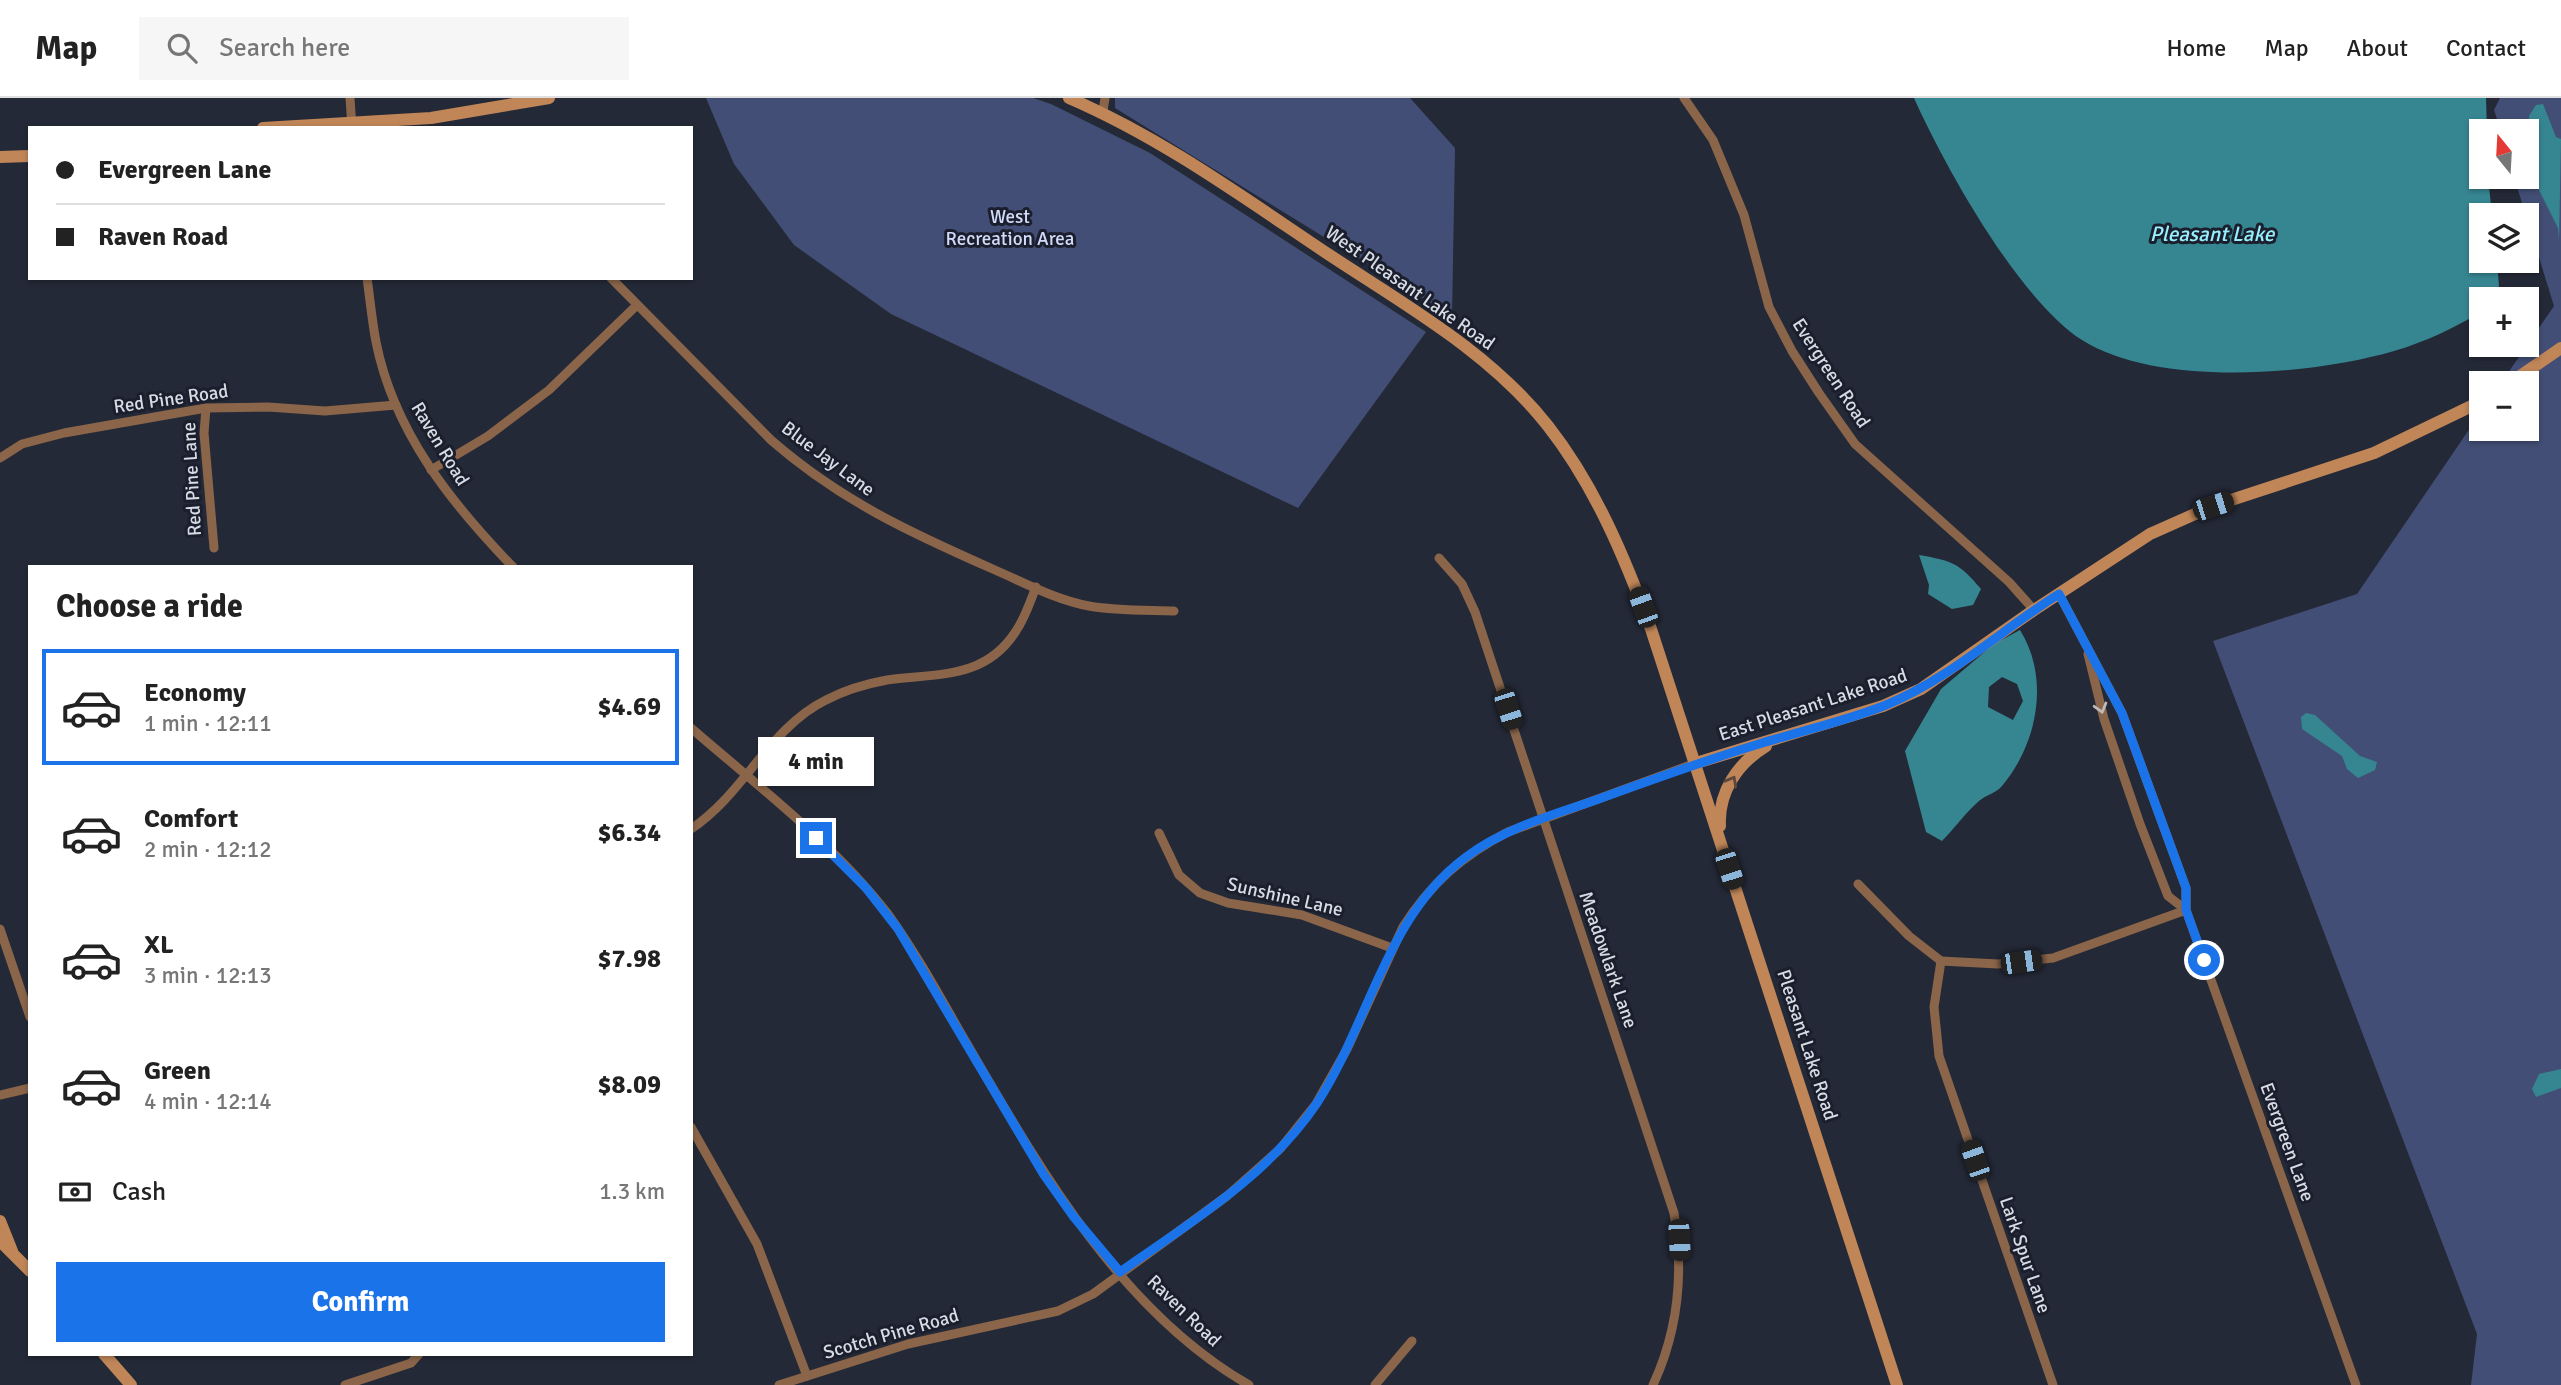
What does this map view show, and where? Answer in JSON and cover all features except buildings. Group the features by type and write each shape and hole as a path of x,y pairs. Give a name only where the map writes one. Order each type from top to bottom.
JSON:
{"street":[{"path":"350,98 351,125"},
{"path":"322,126 462,114 549,98"},
{"name":"West Pleasant Lake Road","path":"1069,98 1103,111 1178,155 1446,333 1501,376 1528,403 1571,457 1616,542 1635,586 1680,718"},
{"path":"1103,111 1105,98"},
{"name":"Evergreen Road","path":"1684,98 1713,140 1744,215 1769,307 1792,351 1819,393 1855,444 2009,582 2034,610"},
{"path":"0,157 28,156"},
{"name":"Raven Road","path":"367,280 377,344 396,405 431,470 464,515 511,565"},
{"name":"Blue Jay Lane","path":"613,280 771,440 826,485 887,522 1065,599 1106,609 1174,611"},
{"path":"431,470 529,406 637,304"},
{"path":"2527,371 2561,348"},
{"name":"Red Pine Road","path":"0,458 22,444 64,433 206,408 268,407 325,411 396,405"},
{"name":"East Pleasant Lake Road","path":"1392,948 1416,906 1448,871 1487,843 1542,819 1696,763 1883,706 1921,690 2122,551 2181,519 2374,453 2469,407"},
{"name":"Red Pine Lane","path":"206,408 204,433 214,548"},
{"name":"Meadowlark Lane","path":"1438,558 1462,584 1473,605 1674,1213 1679,1240 1679,1295 1669,1344 1653,1385"},
{"path":"693,828 723,805 788,727 822,701 866,684 955,674 984,663 1017,631 1036,587"},
{"name":"Evergreen Lane","path":"2059,594 2111,689 2139,755 2186,888 2186,910 2356,1385"},
{"name":"Evergreen Lane","path":"2085,642 2104,719 2136,814 2168,896 2186,910"},
{"name":"Pleasant Lake Road","path":"1680,718 1897,1385"},
{"name":"Raven Road","path":"693,731 842,862 888,915 1054,1189 1120,1272 1191,1346 1249,1385"},
{"path":"1721,844 1719,811 1732,779 1753,754 1778,738"},
{"name":"Sunshine Lane","path":"1159,833 1179,875 1200,893 1212,899 1301,915 1392,948"},
{"path":"1858,884 1909,936 1941,961 1998,964 2053,958 2186,910"},
{"path":"0,929 28,1011"},
{"name":"Scotch Pine Road","path":"693,1130 757,1244 807,1376 908,1344 1059,1311 1093,1294 1258,1171 1298,1128 1333,1077 1392,948"},
{"name":"Lark Spur Lane","path":"1941,961 1934,1007 1939,1056 2053,1385"},
{"path":"0,1096 28,1089"},
{"path":"0,1221 12,1251"},
{"path":"0,1241 28,1269"},
{"path":"1375,1385 1412,1341"},
{"path":"106,1356 131,1385"},
{"path":"345,1385 411,1363 417,1356"},
{"path":"779,1385 807,1376"}],"green space":[{"name":"West Recreation Area","path":"706,98 1033,98 1051,104 1150,153 1426,332 1298,508 891,314 794,245 734,164"},
{"path":"1115,98 1410,98 1455,148 1452,316 1115,108"},
{"path":"2500,98 2561,98 2561,1385 2471,1385 2477,1334 2213,641 2357,594 2469,430 2469,441 2539,441 2539,371 2509,371 2519,357 2539,357 2539,328 2554,306 2539,258 2539,203 2522,203 2518,189 2539,189 2539,119 2497,119 2494,110"}],"water":[{"name":"Pleasant Lake","path":"1914,98 2486,98 2487,119 2469,119 2469,189 2489,189 2491,203 2469,203 2469,273 2498,273 2499,286 2469,287 2469,319 2439,334 2394,351 2321,366 2279,371 2192,371 2151,365 2114,355 2082,340 2058,321 2034,295 1986,230"},
{"path":"2543,104 2556,137 2561,139 2559,241 2558,228 2539,190 2539,119 2529,119 2536,105"},
{"path":"1919,555 1940,559 1961,568 1981,589 1973,605 1952,609 1928,594 1929,585"},
{"path":"2020,630 2029,649 2037,689 2031,730 2024,750 2002,786 1974,806 1942,841 1926,832 1905,751 1941,689 1994,644","holes":["2002,677 2017,684 2023,701 2013,720 1988,707 1989,687"]},
{"path":"2306,713 2315,715 2360,756 2377,762 2375,770 2358,778 2347,769 2342,756 2302,729 2301,717"},
{"path":"2561,1069 2561,1088 2536,1097 2532,1089 2539,1074"}],"route":[{"path":"816,838 866,888 898,929 1044,1175 1073,1216 1120,1272 1258,1171 1298,1128 1333,1077 1392,948 1416,906 1448,871 1467,856 1508,832 1542,819 1696,763 1883,706 1921,690 2059,594 2111,689 2139,755 2186,888 2186,910 2204,960"}]}
